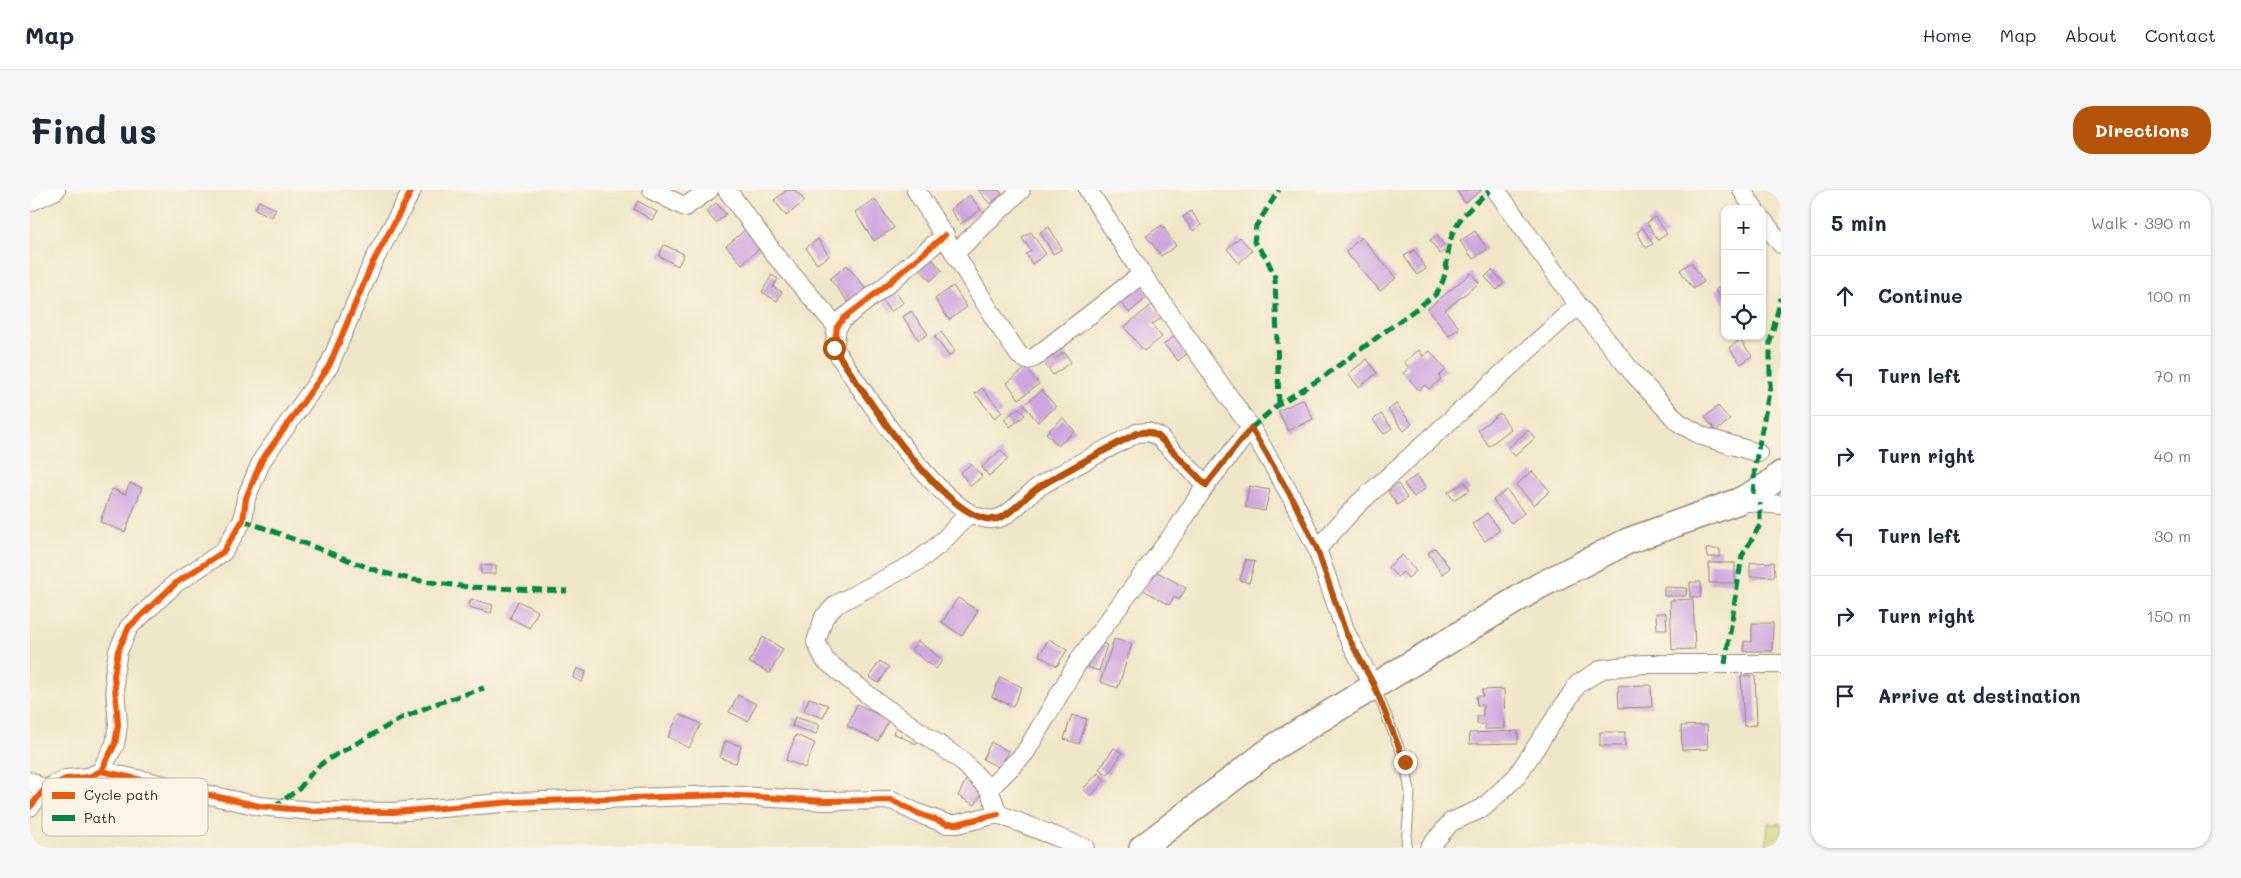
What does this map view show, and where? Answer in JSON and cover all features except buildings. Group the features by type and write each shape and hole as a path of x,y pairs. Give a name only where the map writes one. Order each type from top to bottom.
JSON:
{"main road":[{"path":"1142,848 1274,747 1539,586 1628,541 1739,501 1768,485 1781,474"}],"street":[{"path":"30,202 56,190"},
{"path":"81,778 89,777 101,771 115,744 118,725 114,675 118,651 130,627 176,583 223,552 243,520 246,498 262,460 329,366 372,264 412,190"},
{"path":"652,190 685,207 709,190"},
{"path":"727,190 775,255 837,327"},
{"path":"916,190 1001,328 1019,355 1027,360 1034,358 1142,274"},
{"path":"955,253 1021,190"},
{"path":"1088,190 1142,274 1251,428 1292,498 1317,549 1346,633 1374,685"},
{"path":"1496,190 1578,305 1633,374 1678,422 1702,436 1758,453"},
{"path":"1742,190 1751,205"},
{"path":"1766,224 1781,244"},
{"path":"945,235 884,288 843,319 837,327 834,348 917,466 952,501 969,513 985,519 1001,517 1038,487 1138,433 1148,432 1158,436 1206,485"},
{"path":"1317,549 1358,504 1578,305"},
{"path":"989,789 1024,753 1080,657 1177,529 1206,485 1251,428"},
{"path":"1739,501 1781,505"},
{"path":"969,513 940,544 914,563 837,604 824,617 816,642 825,660 877,702 961,760 989,789 998,814"},
{"path":"1429,848 1451,822 1483,808 1516,777 1578,684 1602,669 1643,664 1781,664"},
{"path":"101,771 133,778"},
{"path":"30,807 37,786"},
{"path":"208,795 259,806 313,811 394,812 514,802 724,795 824,801 892,800 917,813 947,824 957,824 998,814 1085,848"}],"lane":[{"path":"1374,685 1405,762 1410,792 1406,848"}],"green space":[{"path":"1768,823 1781,824 1781,848 1766,848"}],"marked path":[{"path":"1279,190 1256,226 1254,242 1266,257 1275,277 1279,404"},
{"path":"1251,428 1279,404 1323,377 1435,295 1443,280 1451,238 1457,224 1465,213 1490,190"},
{"path":"1753,494 1755,466 1770,387 1770,342 1781,298"},
{"path":"1725,664 1742,556 1760,525 1760,503"},
{"path":"243,520 380,572 415,580 468,587 567,591"},
{"path":"273,807 299,789 314,770 325,761 402,718 435,704 484,688"}],"cycle path":[{"path":"78,778 89,777 101,771 115,744 118,725 114,675 118,651 129,627 176,583 223,552 243,520 246,498 262,460 329,366 372,264 412,190"},
{"path":"945,235 843,319 837,327 834,348 885,422 934,483 959,505 982,518 1002,517 1035,489 1052,479 1137,433 1148,432 1158,436 1206,485"},
{"path":"101,771 133,778"},
{"path":"30,807 42,792"},
{"path":"208,795 259,806 313,811 394,812 513,802 724,795 824,801 892,800 917,813 947,824 957,824 998,814"}],"route":[{"path":"834,348 917,466 952,501 969,513 985,519 1001,517 1038,487 1138,433 1148,432 1158,436 1206,485 1251,428 1292,498 1317,549 1346,633 1374,685 1405,762"}]}
